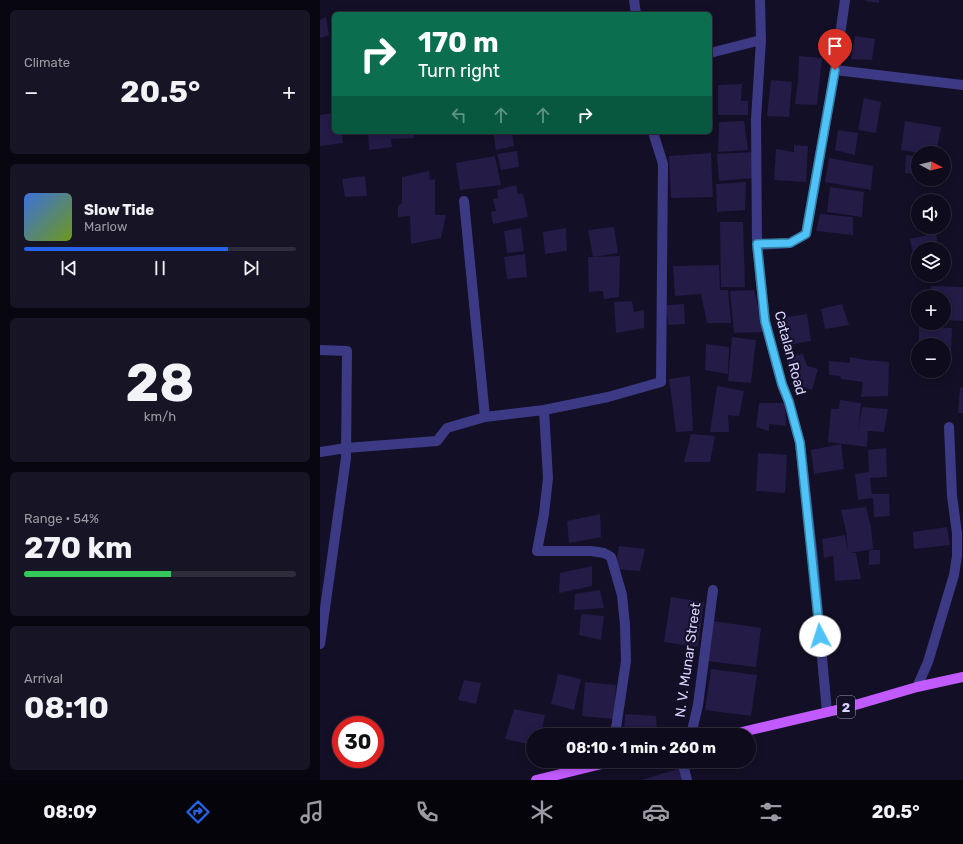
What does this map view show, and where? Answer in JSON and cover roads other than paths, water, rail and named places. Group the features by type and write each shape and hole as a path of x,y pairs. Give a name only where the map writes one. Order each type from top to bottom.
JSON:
{"main road":[{"name":"2","path":"756,729 963,677"},
{"path":"536,780 567,776 592,768"}],"street":[{"path":"634,0 636,12"},
{"name":"Catalan Road","path":"760,0 761,40 756,119 757,244 765,321 800,443 813,559 827,712"},
{"path":"757,244 790,243 806,234 835,70 845,0"},
{"path":"712,53 761,40"},
{"path":"835,70 963,85"},
{"path":"320,452 346,448 437,441 446,428 485,417 544,410 608,397 661,382 663,164 654,134"},
{"path":"464,201 485,417"},
{"path":"320,350 347,351 346,458 320,644"},
{"path":"544,410 548,478 544,514 537,551 591,551 604,553 611,557 622,595 625,625 626,660 616,728"},
{"path":"918,687 928,662 954,575 957,556 957,533 952,496 949,427"},
{"name":"N. V. Munar Street","path":"693,728 698,705 712,590"},
{"path":"684,768 687,780"}]}
